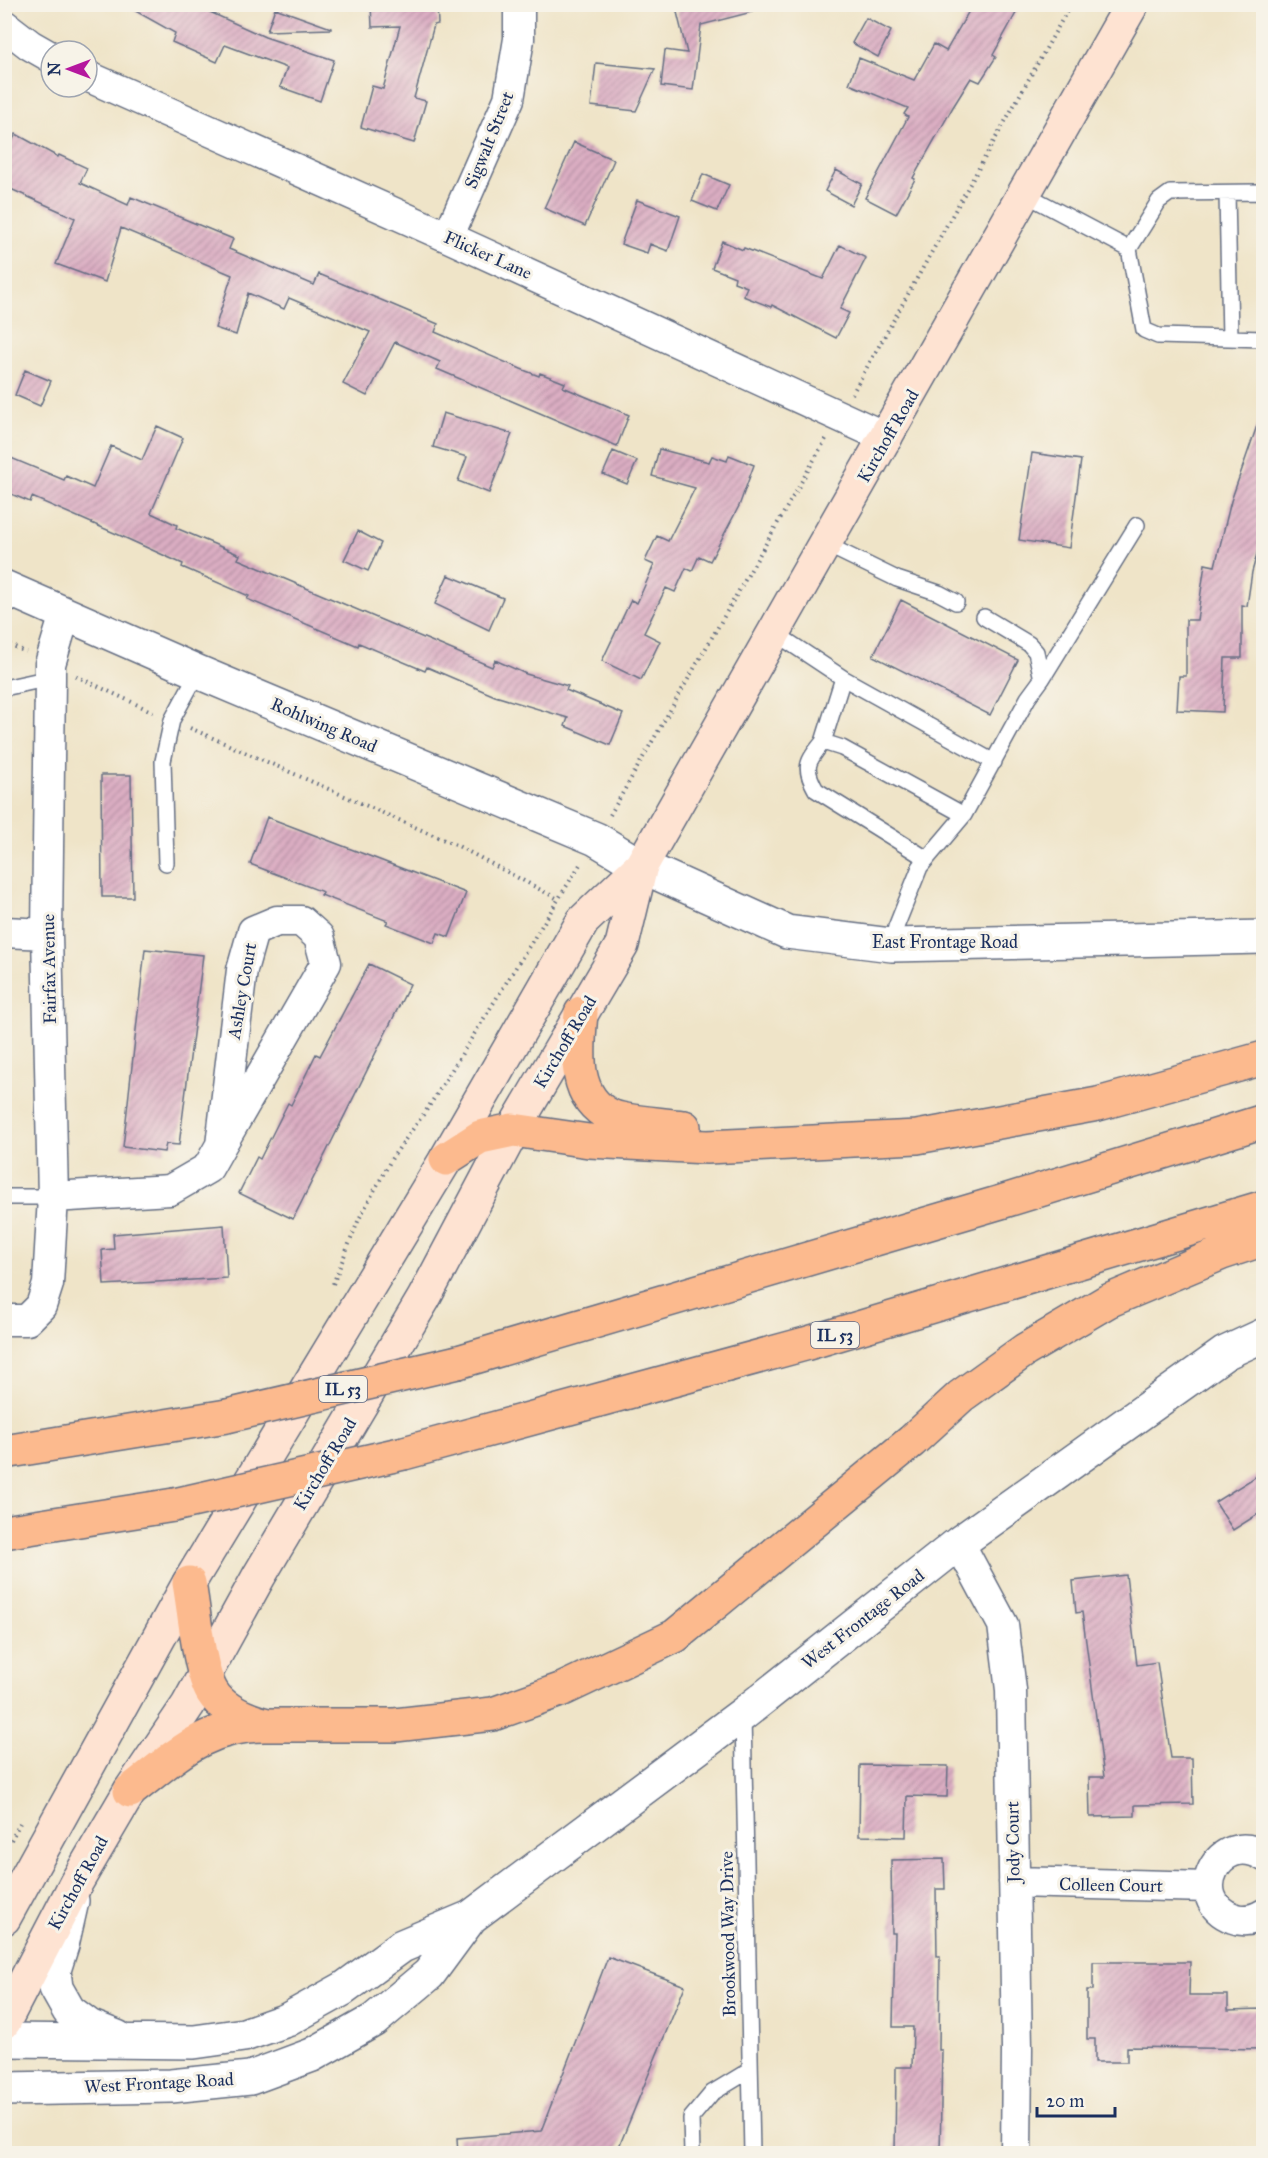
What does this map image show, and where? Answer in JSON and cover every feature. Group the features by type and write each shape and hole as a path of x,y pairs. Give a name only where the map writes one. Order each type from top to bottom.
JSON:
{"highway":[{"path":"582,1012 578,1051 579,1076 593,1104 612,1117 716,1132 811,1142"},
{"path":"446,1159 480,1137 513,1130 589,1141 707,1147 917,1137 1098,1104 1263,1058"},
{"name":"IL 53","path":"4,1452 227,1416 458,1362 1001,1202 1263,1121"},
{"name":"IL 53","path":"4,1532 174,1505 404,1453 805,1344 1263,1207"},
{"path":"130,1791 197,1740 225,1729 247,1725 395,1725 493,1714 563,1689 675,1636 912,1441 961,1396 1025,1350 1108,1301 1222,1253 1263,1239"},
{"path":"189,1583 204,1674 211,1692 218,1700 251,1721 267,1725"}],"main road":[{"name":"Kirchoff Road","path":"4,2022 76,1883 130,1791 188,1705 259,1576 424,1298 513,1130 622,945 641,866 887,438 1132,4"},
{"name":"Kirchoff Road","path":"4,1918 189,1583 446,1159 583,921 641,866"}],"street":[{"name":"Sigwalt Street","path":"448,237 509,99 519,39 519,4"},
{"path":"4,25 39,50"},
{"name":"Flicker Lane","path":"99,81 448,237 887,438"},
{"name":"Rohlwing Road","path":"4,587 198,672 596,839 641,866"},
{"name":"Fairfax Avenue","path":"16,1320 41,1306 48,1284 54,1197 47,934 50,671 65,614"},
{"name":"East Frontage Road","path":"641,866 787,932 892,945 1263,937"},
{"name":"Ashley Court","path":"54,1197 170,1190 208,1168 326,963 319,937 301,921 277,921 253,931 242,970 221,1145"},
{"path":"4,932 47,934"},
{"name":"West Frontage Road","path":"4,2040 194,2042 244,2035 288,2020 343,1989 402,1946 471,1917 743,1714 959,1543 1225,1353 1263,1335"},
{"name":"Jody Court","path":"959,1543 1003,1625 1011,1690 1017,2049 1016,2154"},
{"path":"1263,1856 1245,1849 1233,1850 1222,1856 1214,1864 1208,1887 1217,1908 1226,1915 1248,1920 1263,1914"},
{"name":"Colleen Court","path":"1014,1882 1208,1887"},
{"path":"76,1883 54,1970 56,1988 69,2011 89,2026 127,2041"},
{"name":"West Frontage Road","path":"4,2089 171,2086 250,2078 312,2055 374,2020 429,1974 471,1917"}],"lane":[{"path":"1227,192 1230,338"},
{"path":"1263,194 1259,192 1170,193 1159,201 1130,249 1144,330 1158,336 1263,339"},
{"path":"1025,194 1130,249"},
{"path":"892,945 896,927 920,867 964,815 1028,698 1137,525"},
{"path":"825,544 897,579 939,593 956,602"},
{"path":"984,617 1029,644 1036,652 1042,679"},
{"path":"775,633 843,678 994,762"},
{"path":"4,688 50,671"},
{"path":"166,862 163,761 172,720 198,672"},
{"path":"843,678 823,742 809,759 808,775 816,790 927,859"},
{"path":"823,742 842,747 964,815"},
{"path":"4,1197 54,1197"},
{"name":"Brookwood Way Drive","path":"743,1714 752,2154"},
{"path":"692,2154 691,2118 712,2093 750,2070"}],"path":[{"path":"4,642 50,671 172,720 458,846 558,899"}],"building":[{"path":"123,4 192,4 265,37 334,60 320,101 280,87 287,68 225,45 217,62 172,42 175,33"},
{"path":"371,4 437,4 438,24 434,25 414,98 426,101 414,143 361,127 372,86 383,89 400,26 372,27"},
{"path":"675,4 751,4 752,12 701,25 693,90 661,86 665,50 687,53"},
{"path":"973,4 1021,4 993,55 996,57 980,82 971,78 953,107 913,178 915,179 896,214 865,198 908,117 904,114 908,108 849,84 859,58 914,80 934,44 946,51"},
{"path":"275,8 331,28 331,29 267,31"},
{"path":"866,18 891,31 878,57 852,43"},
{"path":"596,63 655,69 636,111 591,106"},
{"path":"16,134 58,157 59,155 87,168 80,183 128,205 131,197 233,239 229,249 314,285 319,274 438,324 435,332 521,369 539,376 540,373 565,383 563,387 629,415 617,446 437,369 440,362 395,342 367,396 343,384 370,332 289,298 284,309 248,293 236,335 215,328 232,275 121,228 105,282 56,264 75,218 4,186 4,137 12,141"},
{"path":"574,142 614,160 585,226 544,208"},
{"path":"836,170 862,184 851,205 825,191"},
{"path":"703,174 729,185 717,211 692,201"},
{"path":"637,200 680,216 668,251 650,244 647,253 621,244"},
{"path":"722,241 823,279 840,245 866,258 840,309 849,313 836,338 772,305 771,307 743,296 747,287 734,282 735,277 712,268"},
{"path":"25,370 51,381 40,406 15,395"},
{"path":"443,413 512,434 489,493 458,481 467,457 433,447"},
{"path":"1260,417 1263,417 1263,532 1252,572 1247,606 1242,605 1242,658 1225,658 1223,712 1177,710 1179,676 1186,676 1186,620 1197,620 1205,564 1215,566 1231,501"},
{"path":"157,426 183,438 151,513 177,525 176,528 240,555 238,559 492,667 495,660 526,674 568,686 566,690 623,714 610,745 565,726 568,718 495,696 427,667 425,671 359,643 358,646 247,599 249,596 182,567 183,564 119,535 32,497 30,502 4,491 4,455 64,480 66,476 93,488 111,446 142,460"},
{"path":"659,449 709,462 712,456 727,461 729,455 754,465 739,506 710,561 699,556 692,571 686,568 675,592 666,588 644,633 660,641 641,680 602,661 631,600 637,603 654,565 645,561 657,536 668,541 695,488 652,476"},
{"path":"613,451 637,461 627,484 603,474"},
{"path":"1032,453 1081,460 1069,548 1019,540"},
{"path":"358,531 381,543 368,571 344,560"},
{"path":"448,575 503,598 489,630 435,604"},
{"path":"901,600 1018,660 990,715 873,656"},
{"path":"101,775 131,775 133,897 102,897"},
{"path":"267,817 466,893 449,937 438,933 434,943 386,924 388,921 321,895 323,892 250,864"},
{"path":"145,949 203,955 179,1145 166,1144 164,1152 123,1147"},
{"path":"369,964 410,984 293,1219 239,1193 257,1157 260,1159 288,1103 291,1105 316,1054 320,1056"},
{"path":"224,1225 227,1278 104,1285 102,1250 114,1249 113,1234"},
{"path":"1263,1472 1263,1511 1233,1530 1215,1502"},
{"path":"1126,1575 1137,1665 1157,1662 1171,1758 1192,1758 1193,1804 1135,1805 1135,1816 1090,1817 1089,1777 1104,1777 1082,1612 1076,1613 1073,1581"},
{"path":"860,1765 948,1766 947,1797 907,1796 906,1837 859,1836"},
{"path":"944,1859 945,1889 936,1889 937,1956 940,1956 939,2050 942,2050 940,2154 895,2154 896,2067 912,2067 913,2027 893,2027 895,1933 892,1933 891,1860"},
{"path":"608,1957 685,1986 616,2154 458,2154 457,2138 541,2131"},
{"path":"1093,1962 1190,1962 1189,1995 1228,1995 1228,2010 1263,2009 1263,2049 1127,2047 1127,2062 1095,2062 1095,2039 1087,2039 1087,1990 1093,1990"}]}
